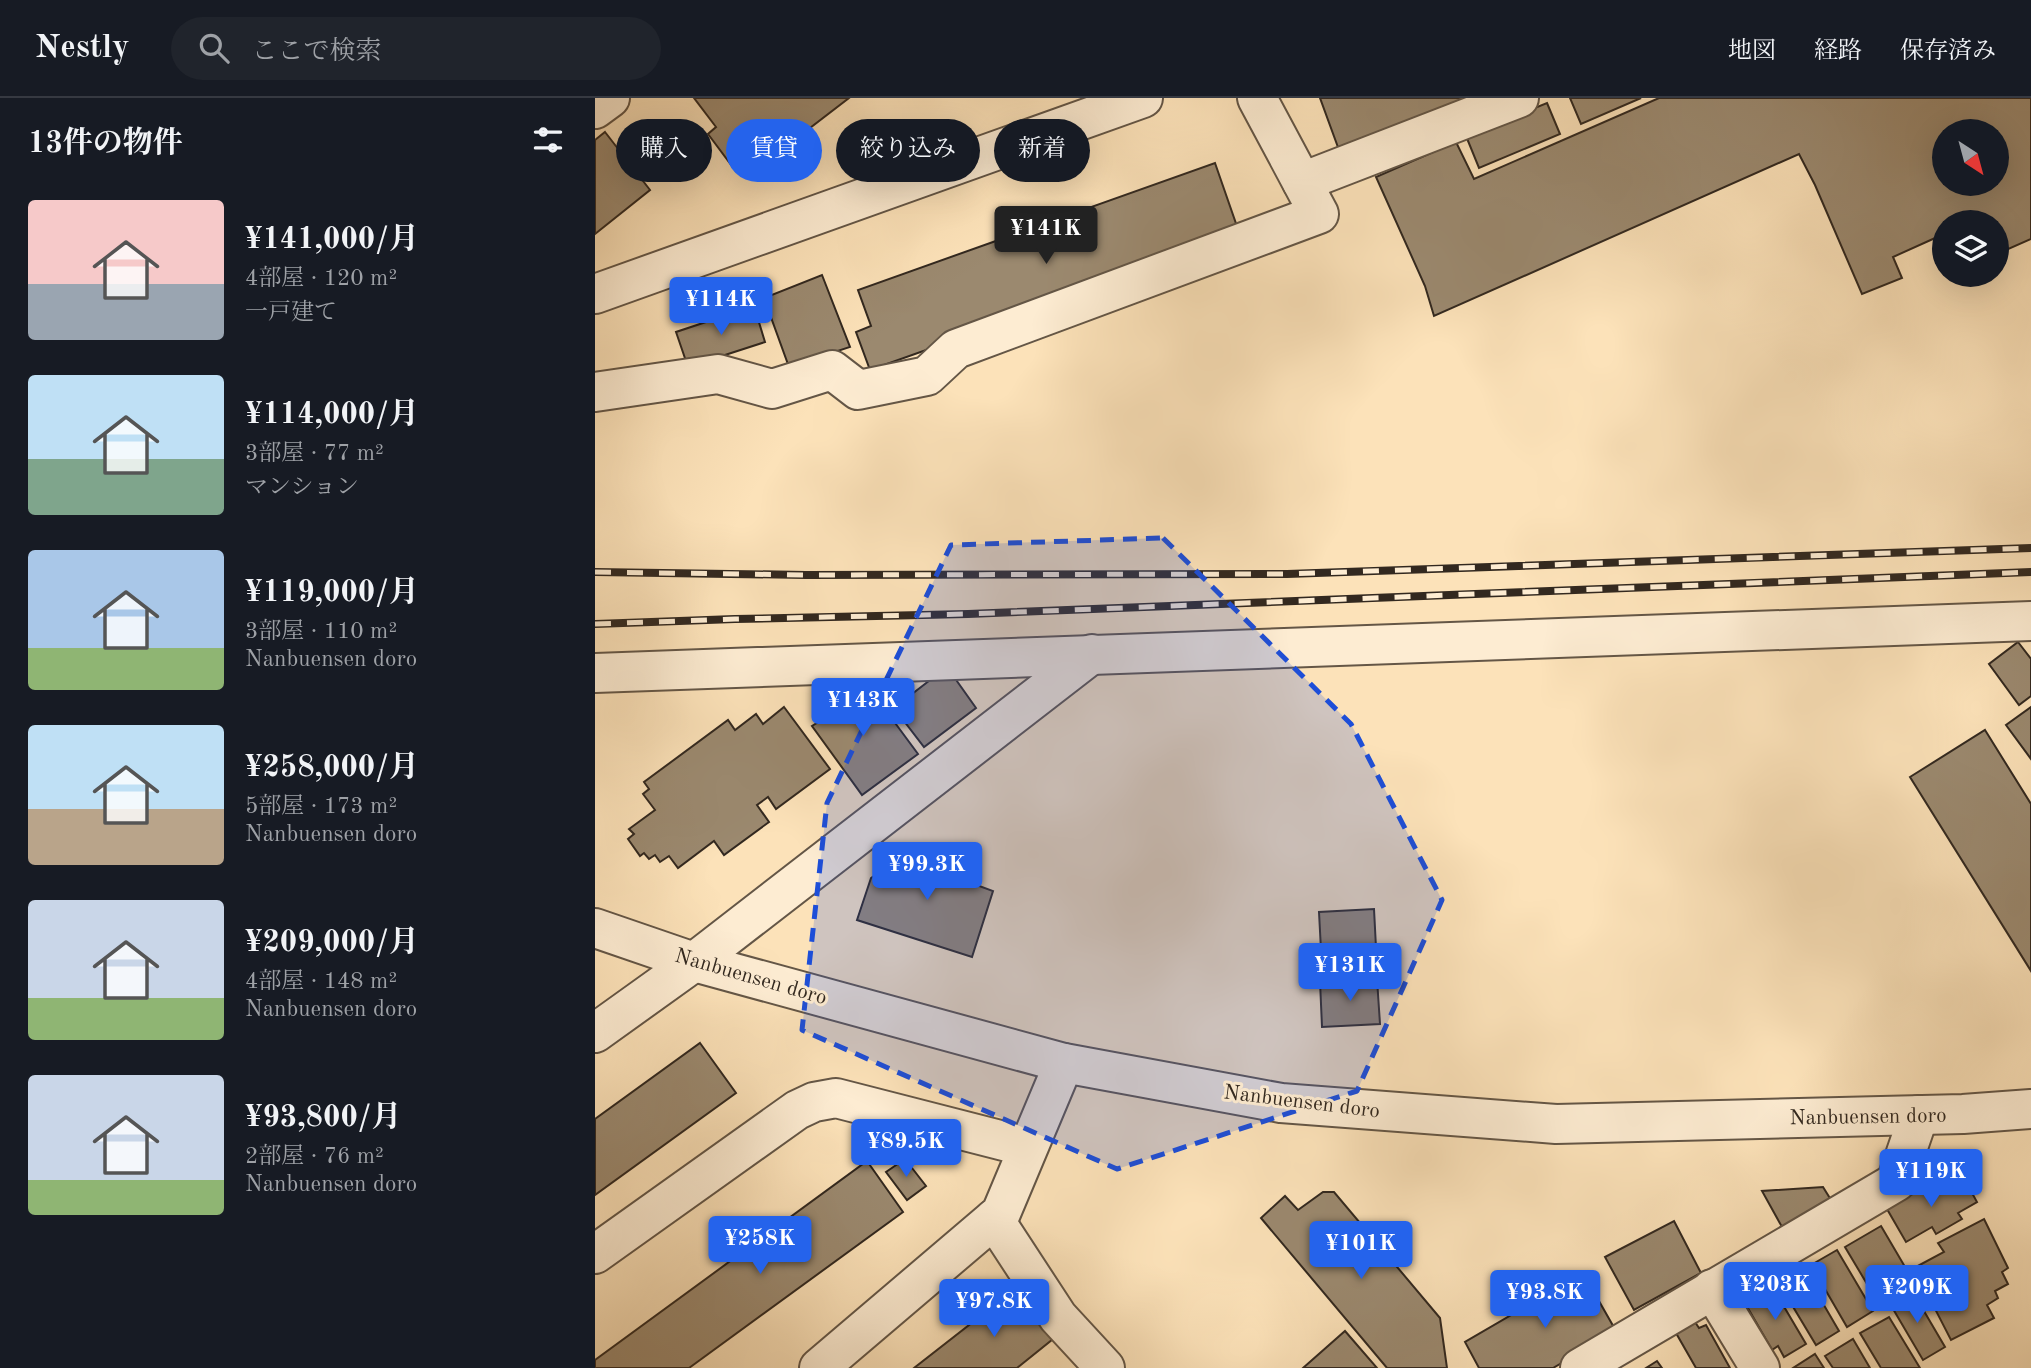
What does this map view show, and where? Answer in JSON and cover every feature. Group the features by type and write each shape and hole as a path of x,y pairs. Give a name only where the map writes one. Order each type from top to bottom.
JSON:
{"street":[{"path":"595,110 610,98"},
{"path":"595,294 1143,98"},
{"path":"595,392 718,374 772,389 832,370 858,390 927,376 956,349 1319,214 1257,98"},
{"path":"1302,182 1519,98"},
{"path":"595,673 2031,621"},
{"path":"595,1033 694,961 1092,654"},
{"name":"Nanbuensen doro","path":"595,928 694,961 1064,1063 1281,1103 1556,1124 1963,1114 2031,1109"},
{"path":"818,1368 1001,1213 1064,1063"},
{"path":"595,1254 797,1110 814,1102 836,1098 1027,1147"},
{"path":"1580,1368 1896,1182 1919,1115"},
{"path":"993,1219 1058,1317 1105,1368"},
{"path":"1712,1289 1760,1368"}],"highlighted area":[{"path":"1163,538 1351,724 1442,900 1357,1091 1117,1169 802,1030 827,803 951,545"}],"building":[{"path":"694,98 849,98 822,119 726,119 726,158 712,139 712,130 716,127"},
{"path":"1320,98 1483,98 1339,150"},
{"path":"1570,98 1641,98 1581,124"},
{"path":"1659,98 2031,98 2031,239 2009,249 2009,210 1932,210 1932,239 1893,257 1902,278 1862,294 1799,154 1434,316 1425,286 1376,177 1456,142 1474,179"},
{"path":"1547,103 1560,134 1479,168 1466,136"},
{"path":"605,132 616,146 616,182 644,182 650,190 595,234 595,140"},
{"path":"1215,163 1241,238 870,370 856,332 871,326 858,290"},
{"path":"822,275 850,347 789,367 764,298"},
{"path":"754,306 765,342 688,367 676,332"},
{"path":"2018,642 2031,659 2031,696 2019,705 1989,664"},
{"path":"934,677 954,677 976,708 924,747 894,708"},
{"path":"867,685 918,754 862,795 812,726 820,721 814,714 850,688 855,694"},
{"path":"784,707 830,769 776,809 768,797 757,805 769,822 724,855 714,841 678,868 669,856 660,862 655,855 649,859 644,853 640,856 628,839 634,834 629,829 655,810 643,794 649,789 644,782 728,720 735,730 756,714 763,724"},
{"path":"2031,707 2031,759 2006,725"},
{"path":"1985,730 2031,804 2031,971 1910,777"},
{"path":"910,848 964,866 963,880 993,891 972,957 857,920 871,878 897,859 905,860"},
{"path":"1374,909 1377,967 1322,969 1319,912"},
{"path":"1377,979 1380,1024 1322,1027 1320,981"},
{"path":"700,1043 736,1093 595,1195 595,1119"},
{"path":"905,1159 926,1186 907,1200 886,1172"},
{"path":"867,1161 903,1212 689,1368 595,1368 595,1360"},
{"path":"1966,1182 1977,1202 1958,1213 1962,1219 1936,1234 1932,1227 1906,1242 1887,1209 1923,1188"},
{"path":"1823,1187 1831,1200 1782,1227 1762,1191"},
{"path":"1323,1192 1334,1192 1440,1318 1447,1368 1387,1368 1261,1218 1285,1196 1298,1210"},
{"path":"1984,1219 2008,1268 2002,1272 2008,1284 1995,1291 1998,1298 1987,1305 1994,1318 1951,1340 1914,1268 1944,1252 1938,1243"},
{"path":"1674,1221 1701,1273 1634,1310 1605,1257"},
{"path":"1881,1226 1908,1272 1873,1294 1845,1247"},
{"path":"1837,1250 1873,1311 1847,1327 1811,1265"},
{"path":"1804,1271 1839,1331 1816,1345 1780,1285"},
{"path":"1583,1273 1616,1331 1553,1368 1479,1368 1465,1342"},
{"path":"1770,1283 1806,1344 1784,1357 1778,1346 1772,1350 1745,1303 1763,1293 1760,1289"},
{"path":"1911,1289 1945,1347 1923,1360 1889,1302"},
{"path":"1014,1290 1053,1339 1017,1368 914,1368"},
{"path":"1889,1317 1920,1368 1881,1368 1860,1333"},
{"path":"1695,1322 1699,1328 1706,1325 1730,1368 1696,1368 1676,1333"},
{"path":"1345,1331 1377,1368 1303,1368"},
{"path":"1853,1339 1870,1368 1833,1368 1825,1356"},
{"path":"1815,1354 1824,1368 1793,1368"},
{"path":"1657,1361 1662,1368 1646,1368"}],"railway":[{"path":"595,572 806,575 1287,574 2031,548"},
{"path":"595,624 968,614 2031,572"}]}
